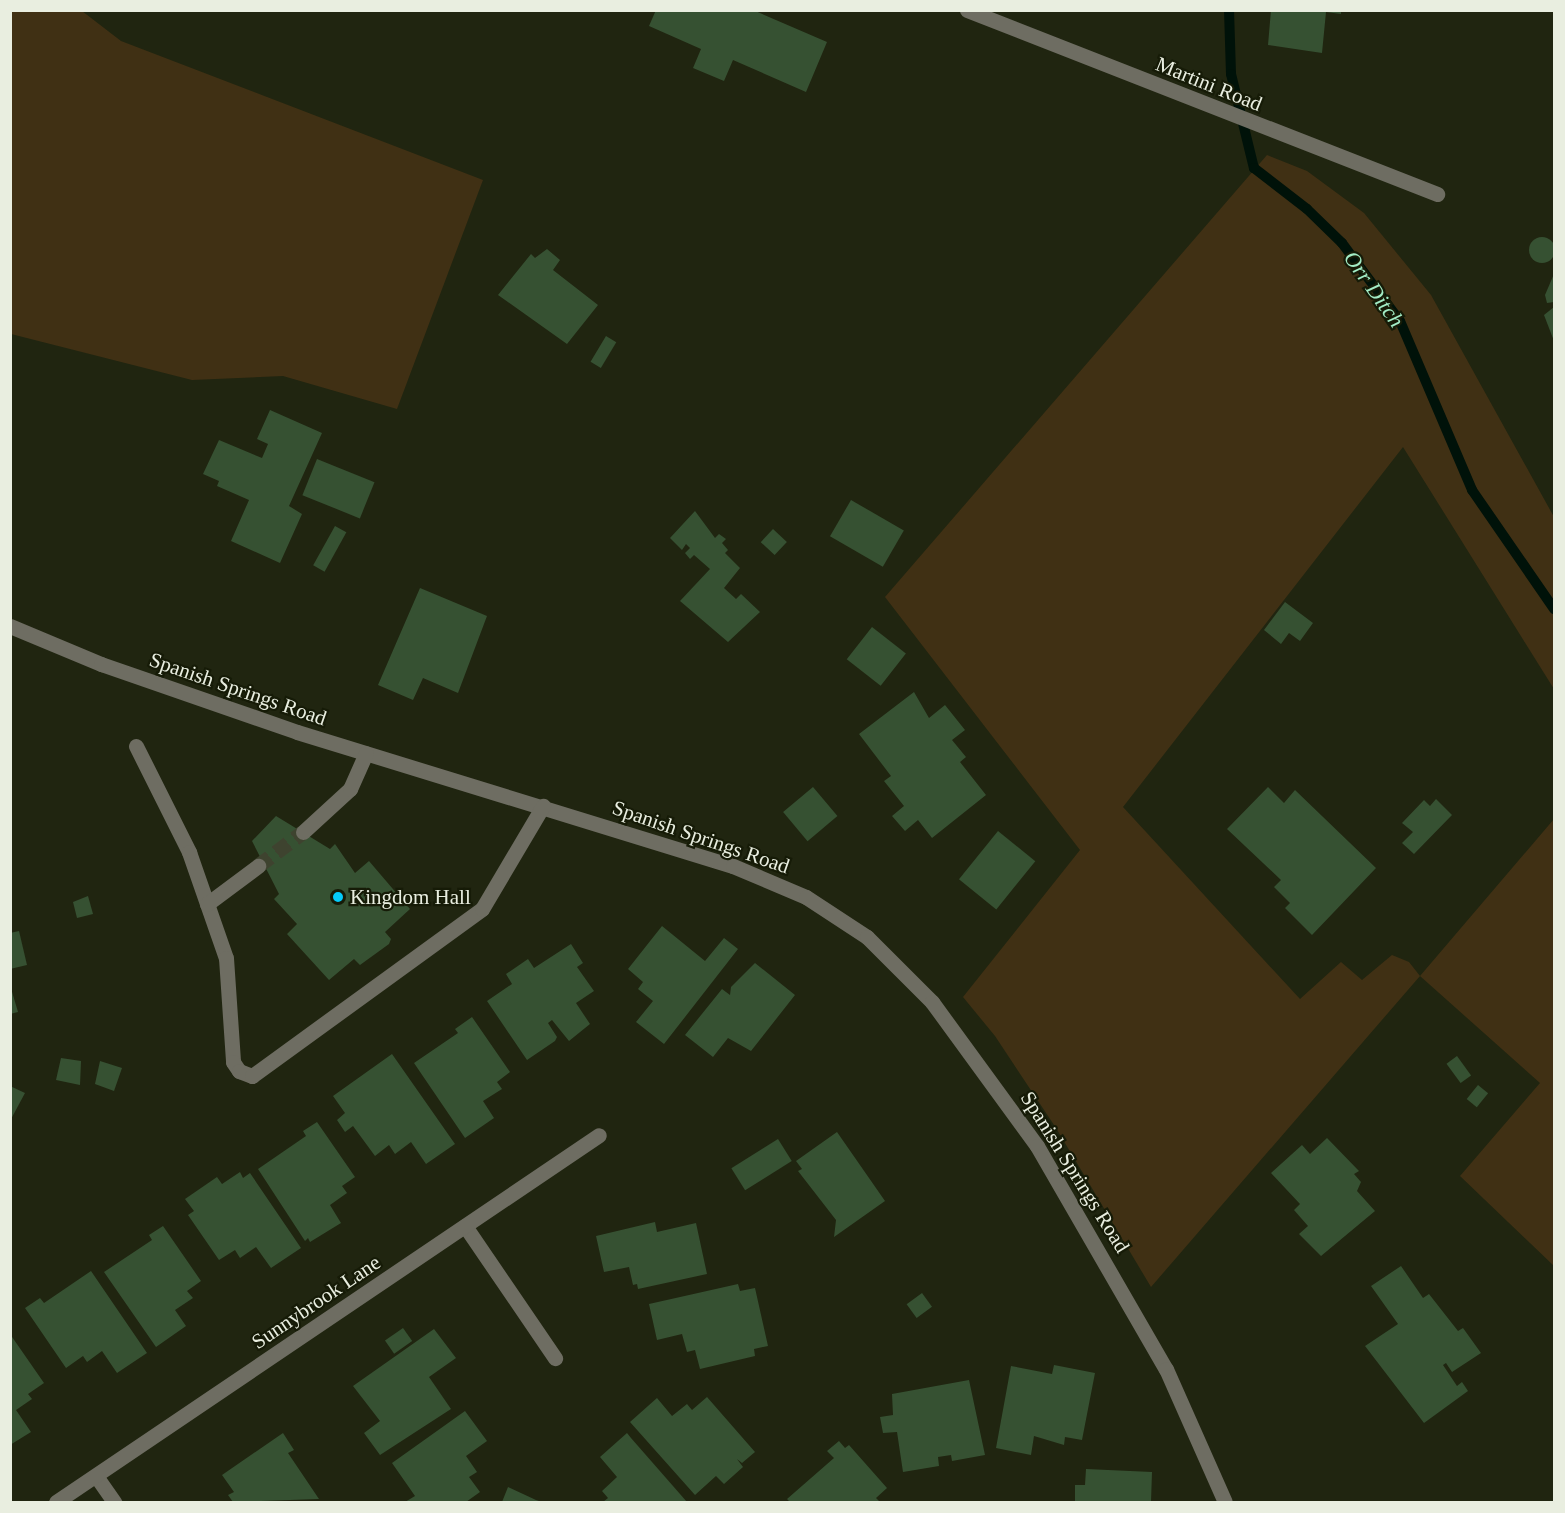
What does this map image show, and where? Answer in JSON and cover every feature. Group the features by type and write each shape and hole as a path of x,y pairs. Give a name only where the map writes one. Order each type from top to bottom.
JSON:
{"street":[{"name":"Martini Road","path":"968,10 1437,194"},
{"name":"Spanish Springs Road","path":"10,626 101,664 366,753 675,846 773,881 844,921 906,971 983,1068 1084,1221 1179,1394 1226,1503"},
{"path":"136,746 189,852 226,958 233,1062 239,1071 252,1076 482,909 543,806"},
{"path":"303,832 350,789 366,753"},
{"path":"207,904 258,866"},
{"name":"Sunnybrook Lane","path":"56,1503 599,1135"},
{"path":"465,1226 555,1358"},
{"path":"96,1476 114,1503"}],"shaded area":[{"path":"11,10 82,11 121,41 483,180 397,409 283,376 192,380 11,334"},
{"path":"1267,155 1307,171 1364,213 1431,295 1554,517 1554,689 1403,447 1123,807 1300,999 1341,962 1362,980 1392,955 1409,962 1420,976 1151,1287 1056,1128 995,1036 963,997 1080,850 885,597"},
{"path":"1554,819 1554,1266 1460,1176 1540,1083 1420,976"}],"building":[{"path":"656,10 753,10 827,42 806,92 733,60 724,81 693,68 701,49 649,26"},
{"path":"1271,10 1341,10 1341,14 1326,12 1322,53 1268,45"},
{"path":"1542,237 1551,241 1555,250 1551,259 1542,263 1533,259 1529,250 1533,241"},
{"path":"547,249 560,260 553,270 598,305 567,344 498,295 531,254 535,258"},
{"path":"1554,274 1554,302 1547,303 1545,295"},
{"path":"1554,307 1554,341 1544,315"},
{"path":"606,336 616,342 601,368 591,362"},
{"path":"270,410 322,433 289,506 302,514 280,563 231,541 249,500 217,486 219,481 203,474 219,440 262,458 268,444 257,439"},
{"path":"317,459 374,482 360,518 302,495"},
{"path":"851,500 904,530 883,567 830,536"},
{"path":"695,511 715,538 719,534 726,539 722,543 728,550 725,553 740,568 724,588 736,599 741,594 760,612 728,642 680,601 710,569 694,555 690,559 685,553 690,548 686,544 682,550 670,538"},
{"path":"335,526 346,532 325,572 313,565"},
{"path":"773,529 787,542 775,555 761,542"},
{"path":"420,588 487,616 458,693 423,678 413,700 378,685"},
{"path":"1285,602 1313,623 1300,641 1289,633 1281,644 1264,630"},
{"path":"872,627 906,653 881,686 847,659"},
{"path":"914,692 929,718 945,705 965,730 952,740 966,757 960,762 986,795 932,838 918,820 905,831 892,816 904,806 884,781 891,776 859,734"},
{"path":"813,787 837,816 808,841 783,812"},
{"path":"1268,787 1284,803 1295,790 1376,868 1312,935 1285,908 1290,903 1274,887 1281,880 1227,829"},
{"path":"1436,799 1452,815 1414,854 1402,843 1413,832 1402,823 1424,800 1430,806"},
{"name":"Kingdom Hall","path":"276,816 330,849 335,844 355,873 369,861 410,909 385,932 391,939 389,944 360,965 354,959 329,980 287,934 297,924 274,899 279,894 252,841"},
{"path":"998,831 1035,861 996,909 959,879"},
{"path":"88,896 93,914 77,918 73,902"},
{"path":"662,926 705,961 724,938 738,949 664,1044 636,1022 653,1001 638,989 643,982 628,969"},
{"path":"19,931 27,965 10,969 10,933"},
{"path":"571,944 583,963 577,967 594,991 576,1003 590,1024 569,1041 552,1020 548,1023 557,1037 555,1041 527,1060 487,1001 512,984 506,974 528,959 534,968"},
{"path":"755,963 795,995 751,1051 728,1038 713,1057 685,1035 722,989 730,995 731,987"},
{"path":"10,985 18,1012 10,1014"},
{"path":"472,1017 510,1072 497,1082 502,1089 483,1101 494,1118 465,1138 414,1063 458,1033 455,1029"},
{"path":"392,1054 455,1144 426,1164 411,1142 395,1154 389,1145 375,1156 353,1126 345,1132 337,1120 345,1113 333,1096"},
{"path":"1457,1056 1471,1075 1461,1083 1446,1064"},
{"path":"61,1058 81,1061 80,1085 56,1080"},
{"path":"100,1061 122,1068 114,1091 95,1084"},
{"path":"1478,1085 1488,1093 1477,1107 1467,1099"},
{"path":"10,1086 25,1093 10,1121"},
{"path":"317,1122 355,1177 342,1186 347,1193 330,1205 341,1223 310,1242 308,1238 305,1241 258,1169 306,1136 303,1131"},
{"path":"837,1132 885,1201 834,1237 836,1220 798,1171 802,1169 796,1161"},
{"path":"1327,1138 1359,1171 1354,1174 1361,1182 1357,1191 1375,1211 1321,1256 1299,1234 1308,1226 1294,1210 1300,1204 1271,1173 1302,1145 1310,1154"},
{"path":"778,1139 792,1161 745,1190 731,1168"},
{"path":"240,1172 243,1178 250,1173 301,1248 271,1268 256,1247 240,1258 235,1250 219,1260 188,1215 194,1211 185,1199 217,1177 222,1184"},
{"path":"655,1222 657,1232 696,1223 707,1274 638,1289 637,1284 633,1285 629,1267 604,1272 596,1236"},
{"path":"163,1226 201,1281 187,1291 193,1298 175,1310 186,1326 156,1347 104,1272 152,1240 149,1235"},
{"path":"1401,1266 1423,1298 1429,1294 1458,1331 1463,1328 1481,1353 1452,1372 1446,1363 1443,1365 1457,1386 1462,1382 1468,1391 1424,1423 1365,1346 1398,1324 1371,1286"},
{"path":"91,1271 147,1353 117,1373 102,1351 87,1362 83,1356 66,1368 25,1308 40,1298 44,1303"},
{"path":"738,1284 740,1291 755,1288 768,1346 754,1349 755,1356 700,1369 695,1350 687,1352 682,1334 657,1340 649,1304"},
{"path":"922,1293 932,1307 917,1318 907,1304"},
{"path":"403,1328 412,1341 394,1354 385,1341"},
{"path":"434,1329 456,1358 429,1377 451,1409 380,1455 364,1433 380,1421 353,1386"},
{"path":"10,1334 44,1383 28,1394 32,1399 16,1410 31,1432 10,1445"},
{"path":"1054,1365 1095,1373 1082,1440 1065,1437 1064,1445 1034,1436 1031,1455 996,1448 1011,1366 1052,1374"},
{"path":"969,1380 985,1455 952,1461 951,1455 938,1457 939,1466 903,1472 897,1432 883,1433 880,1417 893,1415 892,1394"},
{"path":"707,1397 755,1452 742,1463 737,1459 743,1467 724,1484 716,1476 695,1495 630,1422 657,1398 672,1416 687,1404 692,1410"},
{"path":"465,1411 487,1441 466,1456 477,1472 469,1477 480,1492 466,1502 405,1502 415,1496 392,1463"},
{"path":"283,1433 294,1450 288,1453 319,1499 233,1502 228,1495 234,1492 222,1475"},
{"path":"627,1433 687,1502 603,1502 608,1498 602,1491 617,1477 600,1457"},
{"path":"839,1441 845,1448 849,1445 887,1488 876,1498 880,1502 790,1502 787,1499 834,1458 827,1451"},
{"path":"1086,1469 1152,1472 1151,1502 1075,1502 1075,1485 1085,1485"},
{"path":"508,1487 536,1500 542,1502 502,1502"}],"waterway":[{"name":"Orr Ditch","path":"1229,10 1231,74 1254,168 1307,209 1342,243 1400,321 1472,490 1554,609"}],"tunnel":[{"path":"258,866 303,832"}],"place":[{"name":"Kingdom Hall","path":"338,897"}]}
